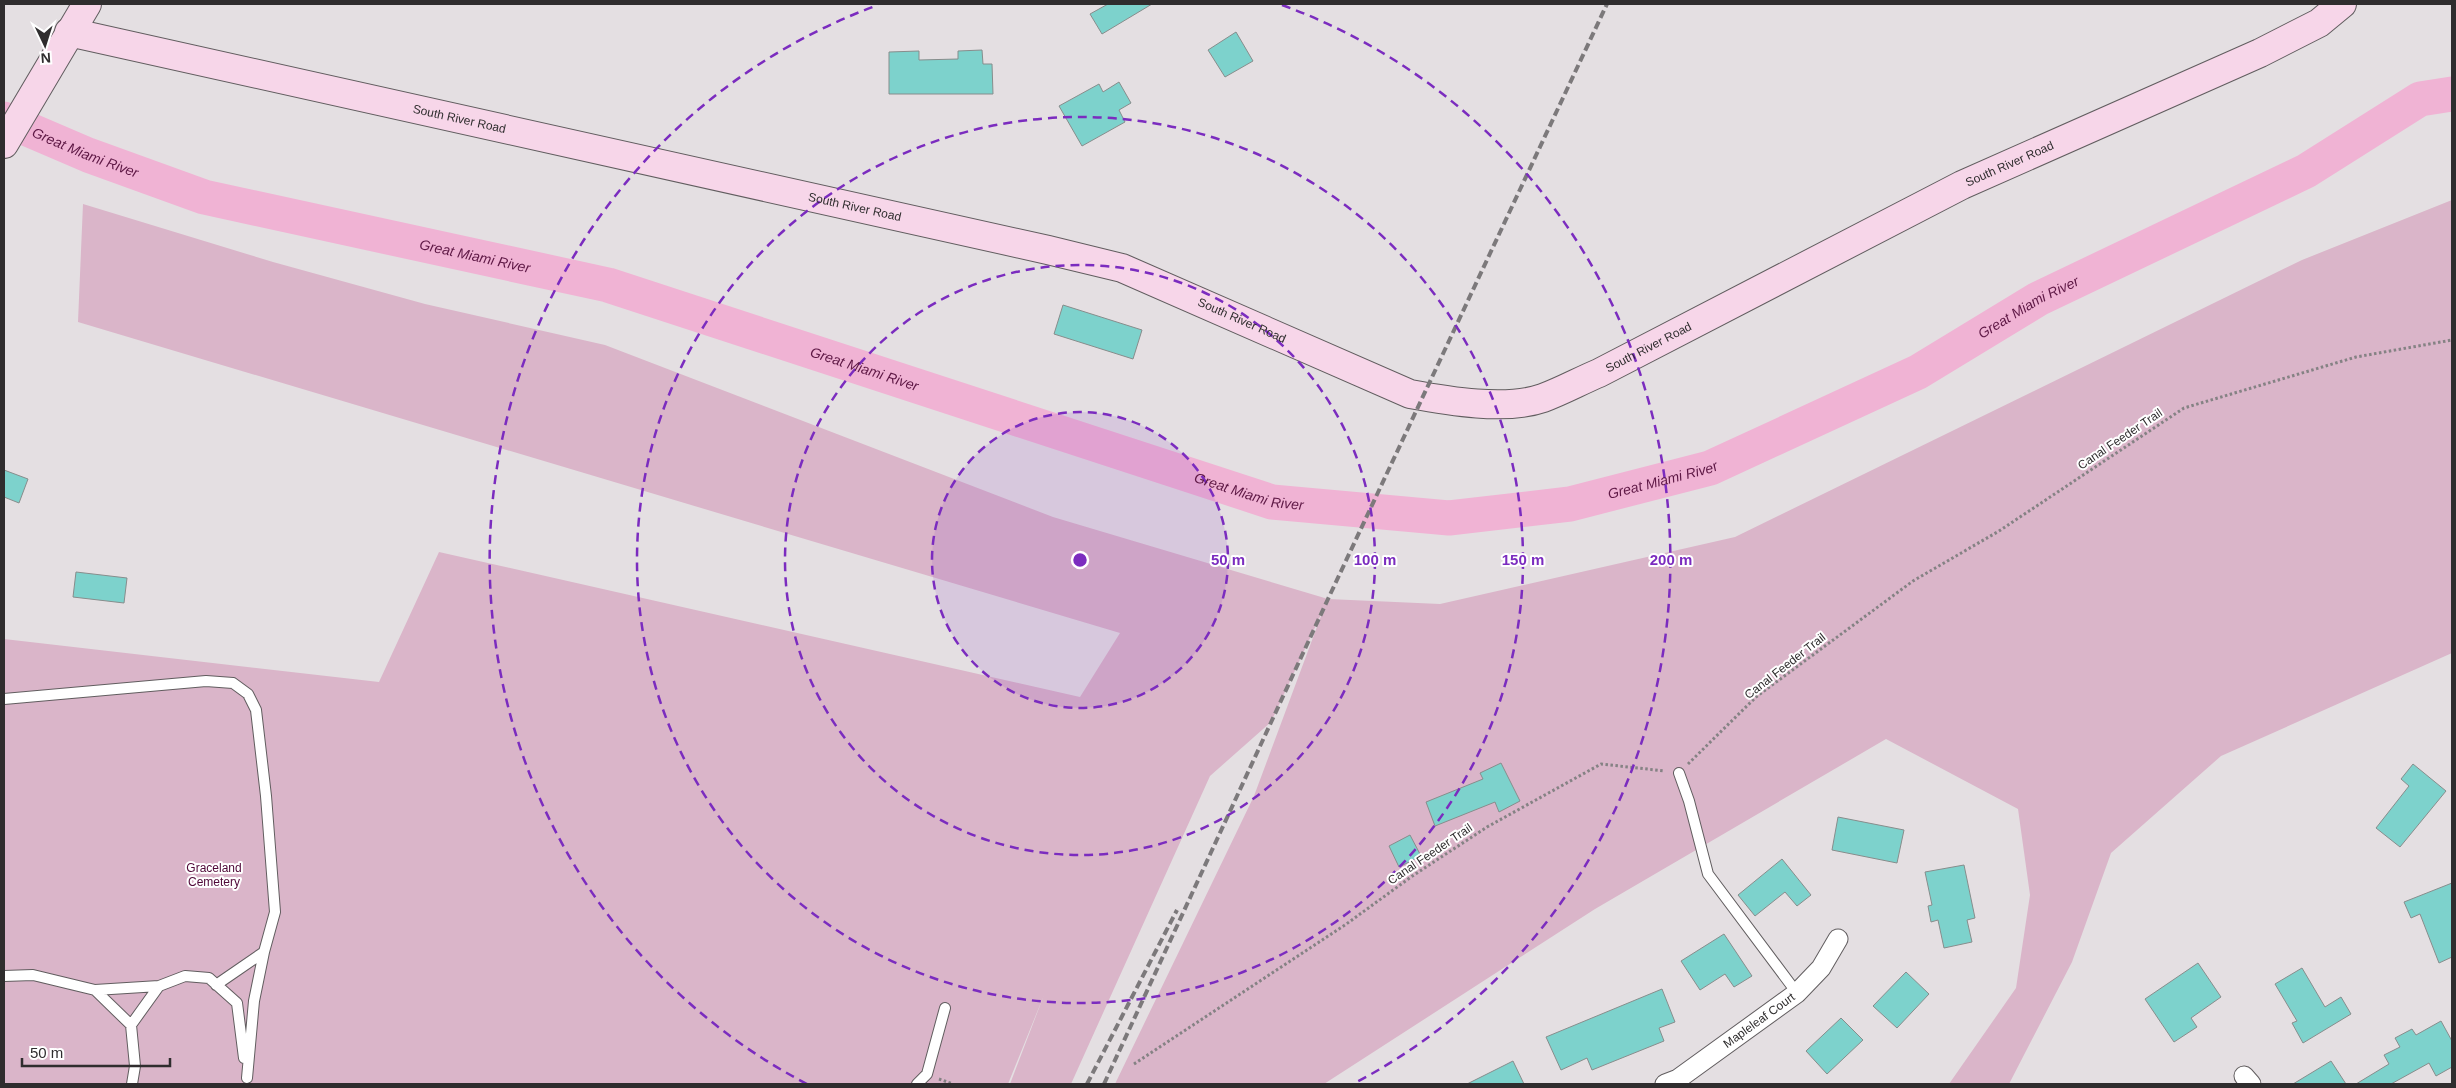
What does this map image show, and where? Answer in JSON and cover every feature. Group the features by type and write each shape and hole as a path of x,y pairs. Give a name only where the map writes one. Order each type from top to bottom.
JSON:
{"street":[{"path":"4,144 87,4"},
{"name":"South River Road","path":"69,32 1122,268 1410,394 1457,402 1500,404 1541,398 1599,372 1962,185 2260,53 2319,23 2342,4"},
{"name":"Mapleleaf Court","path":"1665,1084 1678,1079 1797,993 1822,968 1838,939"}],"lane":[{"path":"4,699 206,681 234,683 248,694 256,710 266,796 275,912 264,952 254,1001 247,1081"},
{"path":"1679,773 1689,801 1708,874 1797,993"},
{"path":"216,984 264,952"},
{"path":"4,976 33,975 96,990 159,986 185,976 208,978 237,1003 247,1081"},
{"path":"131,1025 159,986"},
{"path":"96,990 131,1025 135,1066 132,1084"},
{"path":"917,1084 927,1074 945,1008"}],"path":[{"name":"Canal Feeder Trail","path":"1134,1064 1345,925 1411,877 1487,827 1601,764 1679,773 1756,697 1913,581 1999,531 2184,408 2356,357 2452,340"}],"green space":[{"name":"Graceland Cemetery","path":"2452,200 2452,653 2221,756 2111,853 2072,962 2009,1084 1949,1084 2016,988 2030,895 2018,809 1886,739 1595,909 1324,1084 1115,1084 1254,796 1324,608 1271,722 1210,776 1071,1084 1010,1084 1044,995 1008,1084 4,1084 4,639 379,682 439,552 1080,697 1120,633 78,322 83,204 273,262 425,304 605,345 1053,517 1328,599 1440,604 1735,537 2302,260"}],"building":[{"path":"1108,4 1152,4 1102,34 1090,14"},
{"path":"1236,32 1253,61 1225,77 1208,50"},
{"path":"982,50 983,64 992,64 993,94 889,94 889,52 919,51 919,60 958,59 958,51"},
{"path":"1119,82 1131,103 1119,110 1125,122 1082,146 1059,106 1099,84 1103,92"},
{"path":"1063,305 1142,330 1133,359 1054,334"},
{"path":"4,470 28,479 19,503 4,497"},
{"path":"76,572 127,578 124,603 73,597"},
{"path":"1501,763 1520,801 1499,812 1495,802 1435,826 1426,802 1483,779 1480,773"},
{"path":"2413,764 2446,791 2400,847 2376,828 2409,786 2401,779"},
{"path":"1838,817 1904,830 1897,863 1832,850"},
{"path":"1410,835 1421,856 1399,867 1389,846"},
{"path":"1782,859 1811,895 1797,906 1785,892 1755,916 1738,895"},
{"path":"1964,865 1975,918 1967,920 1972,942 1944,948 1938,920 1931,922 1928,906 1932,905 1925,872"},
{"path":"2452,883 2452,957 2439,963 2420,914 2411,918 2404,902"},
{"path":"1724,934 1752,976 1734,987 1725,974 1700,990 1681,961"},
{"path":"2198,963 2221,997 2191,1018 2197,1027 2174,1042 2145,999"},
{"path":"2302,968 2325,1007 2341,997 2351,1014 2303,1043 2292,1023 2297,1021 2275,984"},
{"path":"1906,972 1929,994 1897,1028 1873,1006"},
{"path":"1662,989 1675,1022 1659,1028 1664,1041 1592,1070 1587,1058 1561,1070 1546,1037"},
{"path":"1841,1018 1863,1040 1827,1074 1806,1051"},
{"path":"2441,1021 2452,1041 2452,1067 2436,1076 2429,1063 2391,1084 2356,1084 2389,1064 2384,1055 2400,1047 2395,1038 2412,1029 2416,1035"},
{"path":"1513,1061 1524,1084 1467,1084"},
{"path":"2331,1061 2346,1084 2293,1084"}],"waterway":[{"name":"Great Miami River","path":"4,119 88,155 204,197 608,285 1272,502 1449,518 1570,504 1710,468 1918,372 2038,299 2306,171 2420,99 2452,94"}],"railway":[{"path":"1104,1084 1328,599 1607,4"},
{"path":"1087,1084 1177,910"}]}
